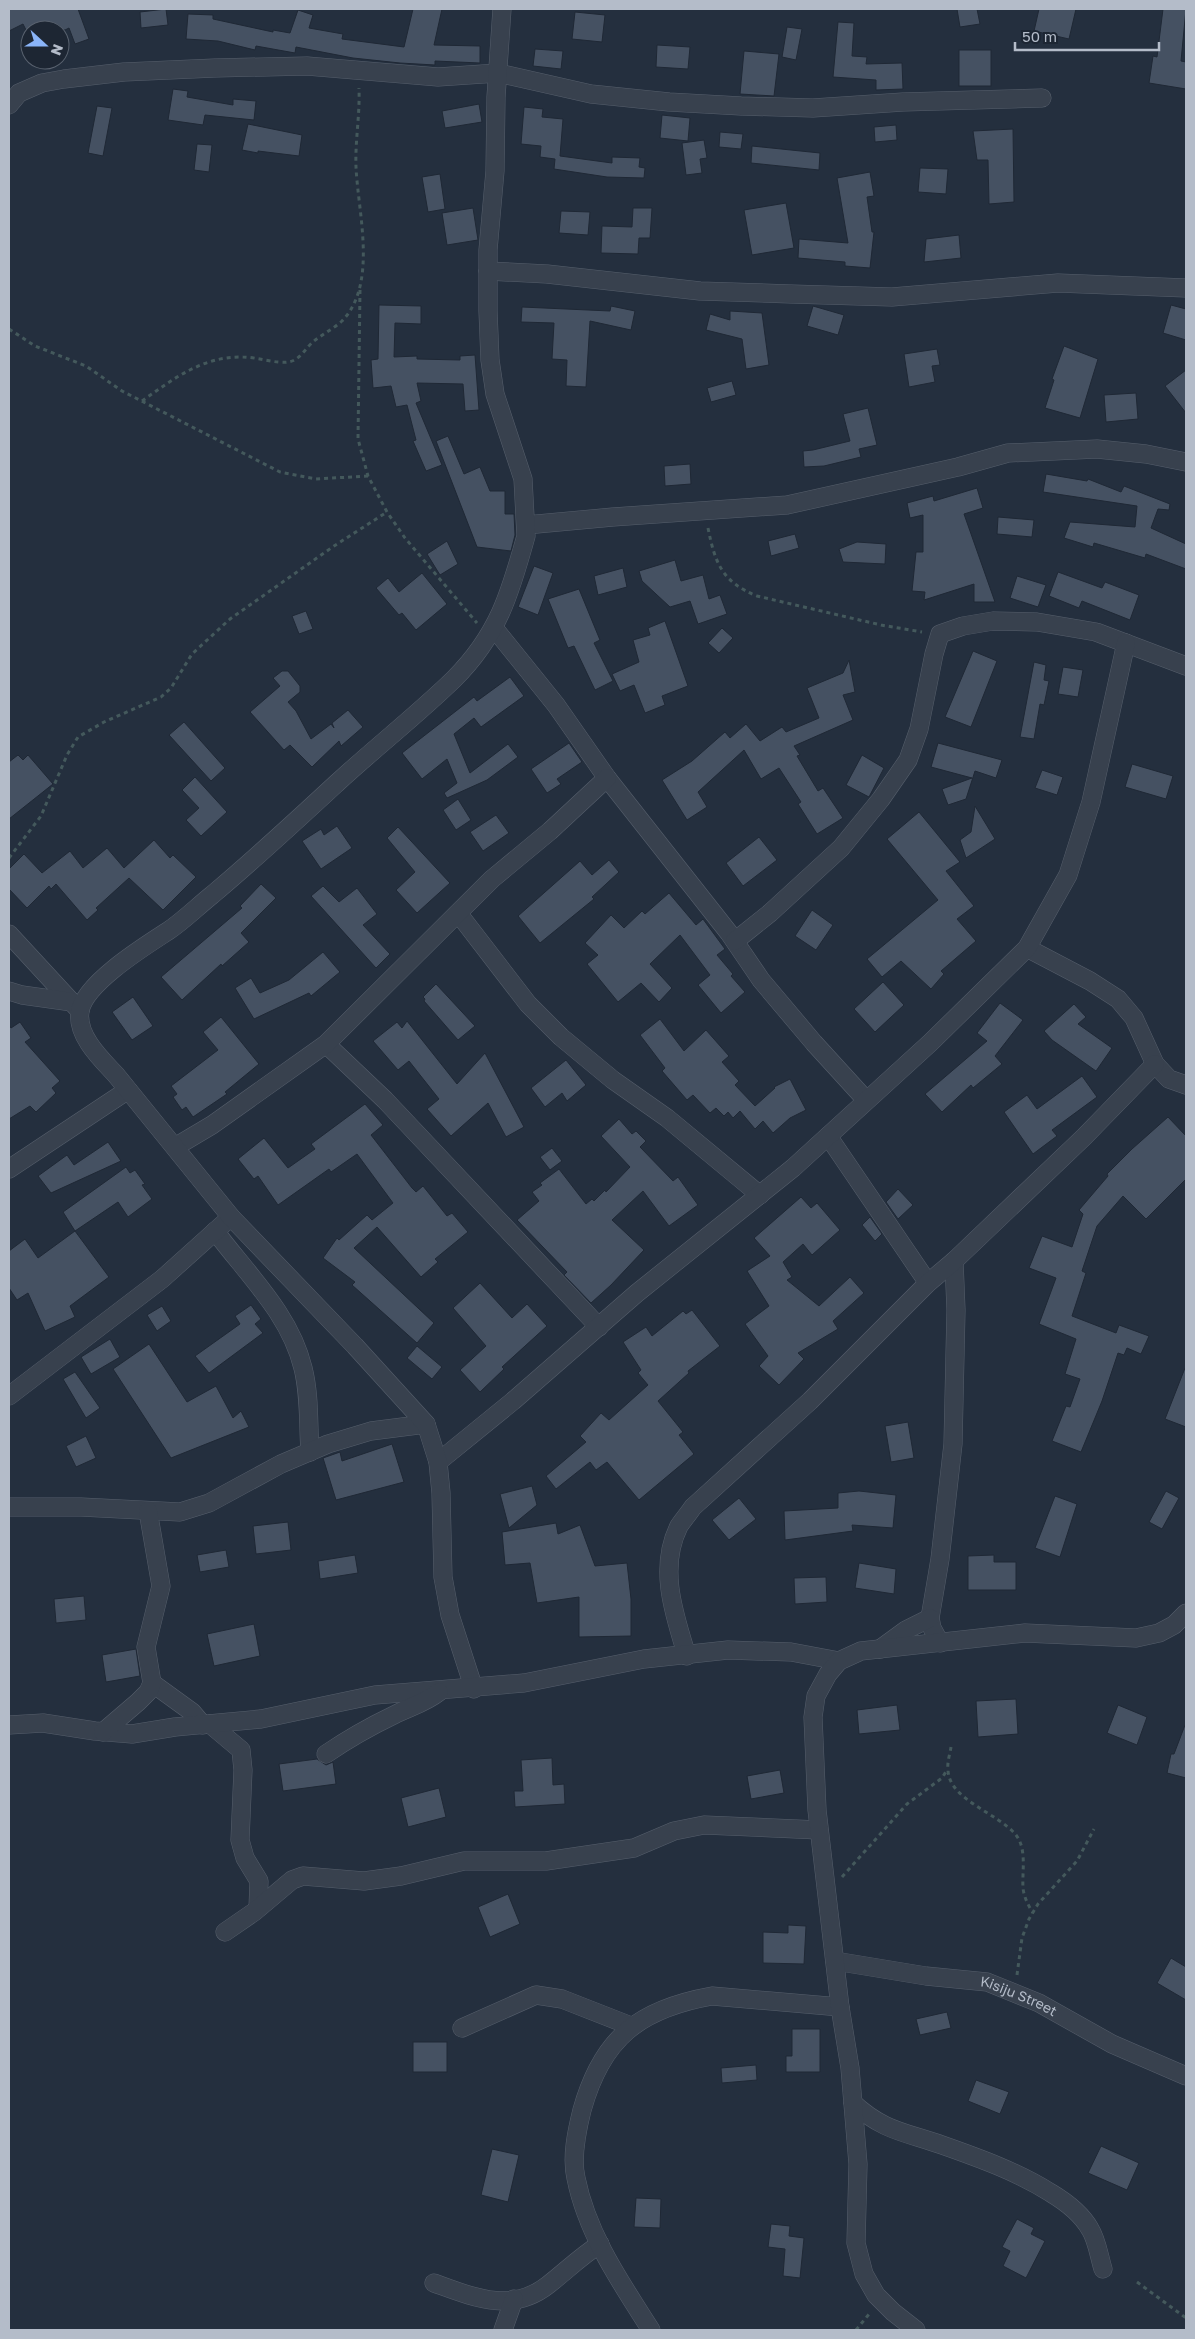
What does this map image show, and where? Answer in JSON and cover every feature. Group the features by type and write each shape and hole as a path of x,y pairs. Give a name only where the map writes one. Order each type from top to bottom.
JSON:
{"street":[{"path":"76,1007 97,984 135,952 170,930 415,716 474,659 503,611 519,562 526,536 526,526 523,479 495,394 490,360 488,271 495,171 502,9"},
{"path":"9,105 19,93 42,83 124,72 262,66 307,66 438,77 498,73 591,94 669,102 741,106 813,108 903,102 1042,98"},
{"path":"488,271 547,274 700,291 800,295 892,297 1058,283 1186,288"},
{"path":"526,526 704,510 788,505 958,467 1008,453 1097,449 1146,454 1186,462"},
{"path":"735,941 770,913 841,848 881,799 908,760 919,729 932,662 940,634 963,626 993,621 1037,622 1096,632 1186,666"},
{"path":"492,632 556,705 607,778 735,941 761,980 814,1043 866,1100"},
{"path":"438,1462 514,1401 599,1327 828,1136 930,1043 1027,948 1068,875 1091,802 1126,642"},
{"path":"175,1147 212,1125 326,1044 492,880 550,831 607,778"},
{"path":"458,913 528,1004 562,1037 613,1080 667,1118 760,1194"},
{"path":"9,934 76,1007 85,1035 97,1055 128,1090 231,1217 355,1346 426,1424 438,1462 441,1493 443,1577 450,1615 474,1689"},
{"path":"1027,948 1090,981 1118,999 1134,1018 1155,1064 1169,1079 1186,1085"},
{"path":"9,991 76,1007"},
{"path":"326,1044 431,1148 599,1327"},
{"path":"687,1656 674,1615 668,1580 671,1551 680,1526 694,1507 810,1401 928,1283 954,1261 1084,1137 1155,1064"},
{"path":"9,1169 128,1090"},
{"path":"828,1136 928,1283"},
{"path":"9,1396 162,1279 231,1217"},
{"path":"214,1232 267,1296 292,1340 303,1366 306,1383 310,1452"},
{"path":"940,1643 932,1628 930,1618 940,1559 954,1444 956,1310 954,1261"},
{"path":"9,1507 81,1507 180,1512 209,1503 281,1464 310,1452 371,1431 426,1424"},
{"path":"103,1732 148,1692 152,1683 146,1647 161,1586 148,1511"},
{"path":"880,1649 906,1630 930,1618"},
{"path":"916,2330 893,2312 876,2295 864,2274 856,2243 858,2164 850,2068 840,2007 819,1830 813,1718 816,1696 828,1674 839,1661 861,1651 1025,1633 1136,1638 1159,1633 1182,1624"},
{"path":"9,1725 43,1723 103,1732 132,1734 269,1718 375,1695 474,1689 524,1683 644,1659 753,1649 791,1652 839,1661"},
{"path":"152,1683 241,1750 243,1770 240,1840 245,1858 259,1881 258,1908"},
{"path":"326,1754 353,1737 424,1702 440,1691"},
{"path":"225,1932 292,1880 303,1876 364,1881 401,1876 464,1861 546,1861 634,1848 674,1831 704,1826 819,1830"},
{"name":"Kisiju Street","path":"835,1961 926,1976 987,1982 1039,2003 1112,2044 1186,2076"},
{"path":"462,2028 536,1995 562,1999 631,2026"},
{"path":"651,2330 611,2267 584,2209 575,2176 579,2122 589,2085 597,2067 613,2044 631,2026 661,2010 692,2000 712,1996 840,2007"},
{"path":"853,2103 867,2116 897,2132 942,2145 997,2166 1033,2182 1058,2198 1077,2212 1090,2229 1103,2269"},
{"path":"434,2283 478,2298 494,2301 514,2299 537,2292 600,2244"},
{"path":"503,2330 514,2299"}],"path":[{"path":"358,70 360,112 356,157 363,246 360,286 358,439 368,476 387,512 427,566 492,632"},
{"path":"142,401 176,377 208,361 242,357 289,362 299,357 308,346 343,320 360,286"},
{"path":"9,328 35,346 86,366 122,391 280,472 316,479 368,476"},
{"path":"704,510 717,563 729,581 742,590 757,596 872,623 940,634"},
{"path":"9,858 41,816 67,755 78,737 104,722 161,697 170,688 192,654 230,619 334,546 387,512"},
{"path":"951,1746 948,1769 950,1780 957,1790 971,1803 1006,1824 1017,1837 1023,1859 1025,1895 1032,1913"},
{"path":"827,1894 902,1809 921,1792 942,1778 948,1769"},
{"path":"1017,1993 1022,1938 1032,1913 1077,1861 1094,1829"},
{"path":"1137,2282 1186,2318"}],"building":[{"path":"9,9 78,9 89,39 75,44 70,31 70,20 20,20 20,26 9,31"},
{"path":"166,9 168,25 141,28 140,12"},
{"path":"413,9 442,9 434,45 480,46 480,63 435,61 435,65 400,63 353,58 296,47 295,53 256,46 255,50 218,41 186,39 188,14 213,15 213,19 273,32 273,30 290,33 298,10 313,15 309,28 343,34 342,39 404,47"},
{"path":"957,9 977,9 980,24 960,27"},
{"path":"1039,9 1076,9 1069,39 1034,31"},
{"path":"1163,9 1186,9 1181,61 1186,62 1186,89 1149,83 1153,56 1157,57"},
{"path":"575,12 605,15 602,42 572,39"},
{"path":"838,22 854,23 852,56 867,57 866,64 902,63 903,89 876,90 876,80 833,77"},
{"path":"787,27 802,29 796,60 782,57"},
{"path":"657,45 690,47 688,69 656,67"},
{"path":"535,49 563,51 561,69 533,66"},
{"path":"959,50 991,50 991,86 959,86"},
{"path":"744,51 779,54 774,96 740,94"},
{"path":"173,89 188,91 187,97 233,105 233,99 256,101 254,120 205,115 203,125 168,120"},
{"path":"479,104 482,122 445,128 442,111"},
{"path":"97,106 112,108 103,156 88,153"},
{"path":"524,107 543,109 542,117 563,119 560,156 612,163 612,157 640,158 639,167 645,168 644,178 607,177 554,169 555,159 540,157 541,146 521,144"},
{"path":"662,115 690,118 688,141 660,138"},
{"path":"248,124 302,135 299,156 242,150"},
{"path":"896,125 897,140 875,142 874,127"},
{"path":"1013,129 1014,202 989,204 988,160 977,160 973,131"},
{"path":"720,132 743,134 741,149 719,147"},
{"path":"704,140 707,158 700,159 702,173 686,175 682,143"},
{"path":"197,144 212,145 209,172 194,170"},
{"path":"752,146 820,153 819,170 751,163"},
{"path":"920,168 948,169 946,194 918,192"},
{"path":"870,172 874,196 867,197 872,232 874,232 870,268 845,266 845,262 798,258 799,239 848,243 837,178"},
{"path":"440,174 445,209 428,212 422,177"},
{"path":"786,203 794,248 752,255 744,210"},
{"path":"473,208 478,240 447,245 442,213"},
{"path":"633,208 652,208 650,238 639,238 638,254 601,253 602,226 632,227"},
{"path":"561,211 590,212 588,235 559,233"},
{"path":"959,235 961,258 924,262 926,239"},
{"path":"379,305 421,306 421,324 395,323 394,357 417,356 417,359 460,360 460,356 475,355 479,410 465,411 463,384 417,383 421,401 416,403 442,465 426,471 413,441 416,440 407,405 396,407 391,386 373,388 371,360 378,359"},
{"path":"1171,305 1186,309 1186,340 1163,333"},
{"path":"611,306 635,311 631,330 590,321 586,387 566,386 567,360 552,359 554,323 521,322 522,307 610,311"},
{"path":"813,306 844,315 838,335 807,326"},
{"path":"730,311 762,313 769,365 746,369 742,339 706,330 710,314 730,320"},
{"path":"1064,346 1098,359 1080,418 1045,408 1054,380 1052,379"},
{"path":"937,349 940,365 932,366 935,382 909,387 904,354"},
{"path":"1186,370 1186,413 1165,386"},
{"path":"732,381 736,395 711,402 707,388"},
{"path":"1136,393 1138,419 1106,422 1104,395"},
{"path":"868,408 877,445 859,449 861,457 824,466 804,467 803,451 850,441 843,414"},
{"path":"448,436 464,474 480,467 490,491 505,491 505,514 514,514 515,535 511,551 477,547 436,441"},
{"path":"690,464 691,484 665,486 664,466"},
{"path":"1046,474 1087,481 1088,479 1121,492 1124,486 1170,504 1169,510 1158,509 1151,528 1186,544 1186,569 1146,554 1145,558 1094,543 1093,547 1064,538 1070,522 1135,527 1137,506 1043,492"},
{"path":"977,488 983,508 964,514 995,602 974,602 974,584 924,600 925,592 912,591 916,552 923,552 923,515 910,518 907,503 933,496 934,501"},
{"path":"998,517 1034,520 1032,537 997,534"},
{"path":"795,534 799,548 771,556 768,541"},
{"path":"447,541 458,564 440,575 427,554"},
{"path":"857,542 886,544 885,564 843,562 839,549"},
{"path":"675,560 681,581 703,575 709,599 720,595 727,614 698,624 690,601 670,607 642,581 639,571"},
{"path":"534,566 553,573 538,615 518,607"},
{"path":"623,568 627,587 598,595 594,576"},
{"path":"1058,572 1102,588 1105,582 1139,595 1130,620 1082,601 1079,608 1049,596"},
{"path":"422,573 447,604 416,630 402,613 399,615 376,588 388,578 399,592"},
{"path":"1017,576 1046,585 1038,607 1010,598"},
{"path":"579,589 600,640 594,643 613,681 595,690 574,646 568,648 548,599"},
{"path":"306,611 313,629 299,634 292,616"},
{"path":"665,621 688,686 662,696 665,705 645,713 634,685 620,691 612,674 639,662 633,640 650,635 648,628"},
{"path":"722,628 733,638 719,653 708,643"},
{"path":"973,651 997,661 971,727 945,717"},
{"path":"849,660 855,692 843,695 853,720 794,746 800,755 797,756 818,791 823,788 843,818 817,834 798,804 801,802 779,768 761,779 744,750 698,792 707,807 687,820 662,780 692,761 725,732 730,738 746,724 760,741 782,727 786,732 819,718 807,688 843,673"},
{"path":"1034,662 1046,665 1044,680 1049,681 1044,705 1040,704 1034,739 1020,737"},
{"path":"1063,667 1083,670 1078,697 1058,694"},
{"path":"282,671 288,671 300,686 300,692 288,702 296,711 311,739 331,724 334,728 332,723 348,710 363,727 341,746 339,741 312,767 290,745 284,750 250,712 280,686 273,678"},
{"path":"510,677 524,696 481,727 474,718 454,734 470,773 508,744 518,757 487,780 447,798 444,793 457,783 447,759 422,779 402,753 474,697 477,701"},
{"path":"184,722 225,768 211,781 169,735"},
{"path":"569,743 582,762 557,779 561,784 547,793 531,769"},
{"path":"938,743 1002,760 996,778 975,771 966,799 948,805 942,789 972,778 931,767"},
{"path":"18,755 23,760 28,755 53,784 9,819 9,762"},
{"path":"862,755 884,768 869,797 846,785"},
{"path":"1132,764 1173,776 1166,799 1125,787"},
{"path":"1042,770 1063,777 1057,795 1035,788"},
{"path":"195,777 227,812 201,836 186,820 199,808 182,790"},
{"path":"458,799 471,820 456,830 443,810"},
{"path":"975,806 995,839 966,858 960,840 971,832"},
{"path":"919,812 960,862 946,871 974,906 957,919 976,941 941,971 944,974 931,989 901,961 882,977 867,959 938,900 887,839"},
{"path":"496,815 509,833 483,851 470,832"},
{"path":"337,826 352,848 321,869 302,841 321,829 324,835"},
{"path":"398,827 450,883 417,913 396,890 415,872 387,838"},
{"path":"759,837 777,860 743,886 726,863"},
{"path":"154,840 170,858 173,855 196,877 163,910 129,878 96,908 98,910 87,920 56,884 51,889 49,886 27,908 9,889 9,869 24,854 42,873 70,851 83,868 107,848 124,868"},
{"path":"609,860 619,872 592,897 594,899 540,943 518,916 580,861 592,875"},
{"path":"261,884 276,898 241,933 249,942 222,966 221,964 182,1000 161,977 242,908 240,906"},
{"path":"323,886 339,902 357,888 377,914 363,925 390,954 376,968 311,896"},
{"path":"669,893 696,925 703,919 725,949 717,955 733,974 731,976 745,992 721,1013 698,985 710,975 680,935 650,964 672,988 659,1002 641,983 618,1002 587,964 598,955 585,943 611,915 624,928 642,911 645,914"},
{"path":"812,910 833,925 816,950 795,936"},
{"path":"323,952 340,972 311,996 309,993 254,1019 235,988 251,978 260,993 289,980"},
{"path":"883,982 904,1005 875,1032 854,1009"},
{"path":"436,984 475,1026 458,1040 424,1001 423,997"},
{"path":"133,997 153,1026 132,1040 112,1012"},
{"path":"1000,1003 1023,1020 995,1056 1002,1064 973,1088 971,1085 942,1112 925,1094 987,1041 977,1033"},
{"path":"1074,1004 1086,1017 1078,1024 1112,1048 1096,1071 1052,1040 1044,1031"},
{"path":"221,1017 259,1064 225,1092 227,1094 193,1117 186,1107 182,1110 173,1097 177,1094 171,1086 218,1050 203,1032"},
{"path":"660,1019 684,1051 706,1030 729,1056 722,1062 739,1081 735,1085 755,1106 774,1087 790,1079 806,1110 790,1118 773,1133 763,1121 755,1129 740,1111 733,1118 728,1112 724,1116 716,1108 710,1113 693,1095 687,1100 662,1071 665,1068 640,1035"},
{"path":"407,1021 457,1084 485,1053 524,1127 506,1137 488,1103 451,1136 427,1109 439,1099 409,1061 398,1070 373,1041 397,1022 402,1028"},
{"path":"20,1022 31,1038 25,1042 60,1081 52,1088 56,1093 36,1112 30,1106 9,1119 9,1025 11,1028"},
{"path":"566,1060 586,1085 567,1101 562,1093 545,1107 531,1088"},
{"path":"1082,1076 1097,1097 1052,1130 1057,1136 1033,1154 1004,1112 1027,1095 1037,1109"},
{"path":"365,1104 383,1125 371,1135 412,1188 416,1192 423,1186 447,1216 452,1213 468,1232 435,1259 438,1262 421,1277 377,1227 354,1248 434,1323 417,1343 352,1285 355,1282 323,1258 337,1238 339,1240 367,1215 372,1220 393,1203 357,1154 331,1172 329,1169 278,1205 258,1176 254,1179 238,1159 264,1138 288,1168 315,1149 311,1144"},
{"path":"1168,1117 1186,1136 1186,1179 1146,1219 1123,1196 1097,1226 1082,1271 1086,1273 1072,1316 1116,1333 1119,1325 1149,1336 1141,1354 1127,1348 1124,1355 1118,1353 1102,1401 1081,1452 1052,1441 1066,1406 1070,1407 1080,1379 1065,1374 1076,1339 1039,1324 1056,1278 1029,1268 1042,1236 1072,1247 1083,1214 1079,1210 1108,1176 1107,1174"},
{"path":"619,1119 632,1134 636,1131 646,1141 640,1147 673,1181 678,1177 698,1205 669,1226 643,1191 612,1220 644,1250 591,1303 564,1275 567,1272 517,1220 539,1201 532,1192 542,1185 540,1183 559,1169 586,1204 592,1199 594,1201 605,1190 606,1192 630,1167 601,1136"},
{"path":"108,1142 121,1161 51,1193 38,1176 67,1155 74,1165"},
{"path":"552,1148 562,1161 550,1170 540,1157"},
{"path":"126,1167 130,1173 135,1170 145,1184 142,1185 152,1199 128,1217 118,1202 75,1231 63,1212"},
{"path":"898,1189 913,1205 898,1219 886,1202"},
{"path":"801,1197 811,1208 817,1203 840,1230 812,1255 803,1244 783,1262 792,1277 787,1280 819,1306 850,1277 864,1293 833,1321 838,1329 798,1353 804,1359 779,1385 759,1366 768,1356 745,1324 769,1306 747,1271 770,1256 754,1238"},
{"path":"870,1217 882,1234 875,1241 862,1225"},
{"path":"75,1231 109,1277 70,1306 75,1317 45,1331 28,1293 17,1300 9,1288 9,1251 25,1239 38,1258"},
{"path":"480,1283 512,1318 527,1304 547,1326 502,1367 504,1369 480,1392 460,1370 486,1346 453,1308"},
{"path":"251,1305 261,1319 255,1324 263,1333 209,1373 195,1356 240,1324 235,1316"},
{"path":"162,1306 171,1321 157,1331 147,1315"},
{"path":"692,1310 720,1346 688,1371 689,1373 658,1401 683,1432 679,1435 694,1454 639,1500 607,1462 596,1470 590,1462 556,1489 546,1476 586,1442 580,1436 601,1413 609,1420 648,1385 638,1373 641,1370 623,1342 646,1327 652,1336 683,1311 686,1314"},
{"path":"110,1339 120,1357 91,1374 81,1357"},
{"path":"149,1344 187,1402 216,1386 233,1418 241,1411 249,1427 171,1458 113,1369"},
{"path":"417,1346 442,1367 432,1379 407,1358"},
{"path":"1186,1368 1186,1427 1165,1419"},
{"path":"75,1372 100,1408 86,1418 63,1379"},
{"path":"908,1422 914,1458 891,1462 885,1426"},
{"path":"86,1436 96,1458 76,1467 66,1446"},
{"path":"392,1444 404,1482 336,1500 323,1458 340,1452 342,1461"},
{"path":"532,1486 537,1505 509,1528 500,1494"},
{"path":"859,1491 896,1495 893,1528 852,1525 853,1531 785,1540 784,1511 838,1508 838,1493"},
{"path":"1166,1491 1179,1498 1162,1529 1149,1522"},
{"path":"1055,1496 1077,1504 1060,1557 1035,1548"},
{"path":"739,1498 756,1519 729,1540 712,1520"},
{"path":"288,1522 291,1550 256,1554 253,1526"},
{"path":"556,1523 558,1534 580,1525 595,1566 627,1563 631,1599 631,1636 579,1637 579,1597 537,1603 530,1563 505,1565 502,1532"},
{"path":"226,1550 229,1567 200,1572 197,1555"},
{"path":"355,1555 358,1573 320,1579 318,1561"},
{"path":"994,1555 994,1562 1016,1562 1016,1590 968,1590 968,1556"},
{"path":"859,1563 896,1569 894,1594 855,1588"},
{"path":"826,1577 827,1602 795,1604 794,1578"},
{"path":"84,1596 86,1620 56,1623 54,1599"},
{"path":"254,1624 260,1656 214,1666 207,1634"},
{"path":"136,1649 140,1676 106,1682 102,1655"},
{"path":"1016,1699 1018,1734 978,1737 976,1701"},
{"path":"897,1705 900,1730 859,1734 857,1710"},
{"path":"1118,1705 1147,1717 1137,1745 1107,1733"},
{"path":"1185,1725 1186,1778 1167,1773 1171,1754 1174,1754"},
{"path":"552,1758 553,1785 564,1784 565,1804 515,1807 514,1791 523,1791 521,1760"},
{"path":"317,1759 326,1765 333,1762 336,1784 283,1791 279,1764"},
{"path":"780,1770 784,1793 751,1799 747,1776"},
{"path":"439,1788 446,1817 408,1827 401,1798"},
{"path":"508,1894 520,1924 490,1937 478,1907"},
{"path":"788,1925 806,1926 804,1964 763,1963 763,1932 788,1933"},
{"path":"1171,1958 1186,1967 1186,2000 1157,1983"},
{"path":"947,2012 951,2028 920,2035 916,2019"},
{"path":"792,2029 820,2029 820,2072 786,2072 786,2056 792,2056"},
{"path":"413,2042 447,2042 447,2072 413,2072"},
{"path":"756,2065 757,2080 722,2083 721,2068"},
{"path":"976,2080 1009,2092 1000,2114 968,2101"},
{"path":"1101,2146 1139,2163 1127,2190 1088,2173"},
{"path":"492,2149 519,2155 508,2202 481,2195"},
{"path":"636,2198 661,2199 660,2228 634,2227"},
{"path":"1017,2219 1034,2228 1031,2234 1045,2241 1026,2278 1003,2266 1010,2251 1002,2247"},
{"path":"771,2224 790,2226 789,2236 804,2238 800,2278 783,2276 785,2249 768,2247"}]}
